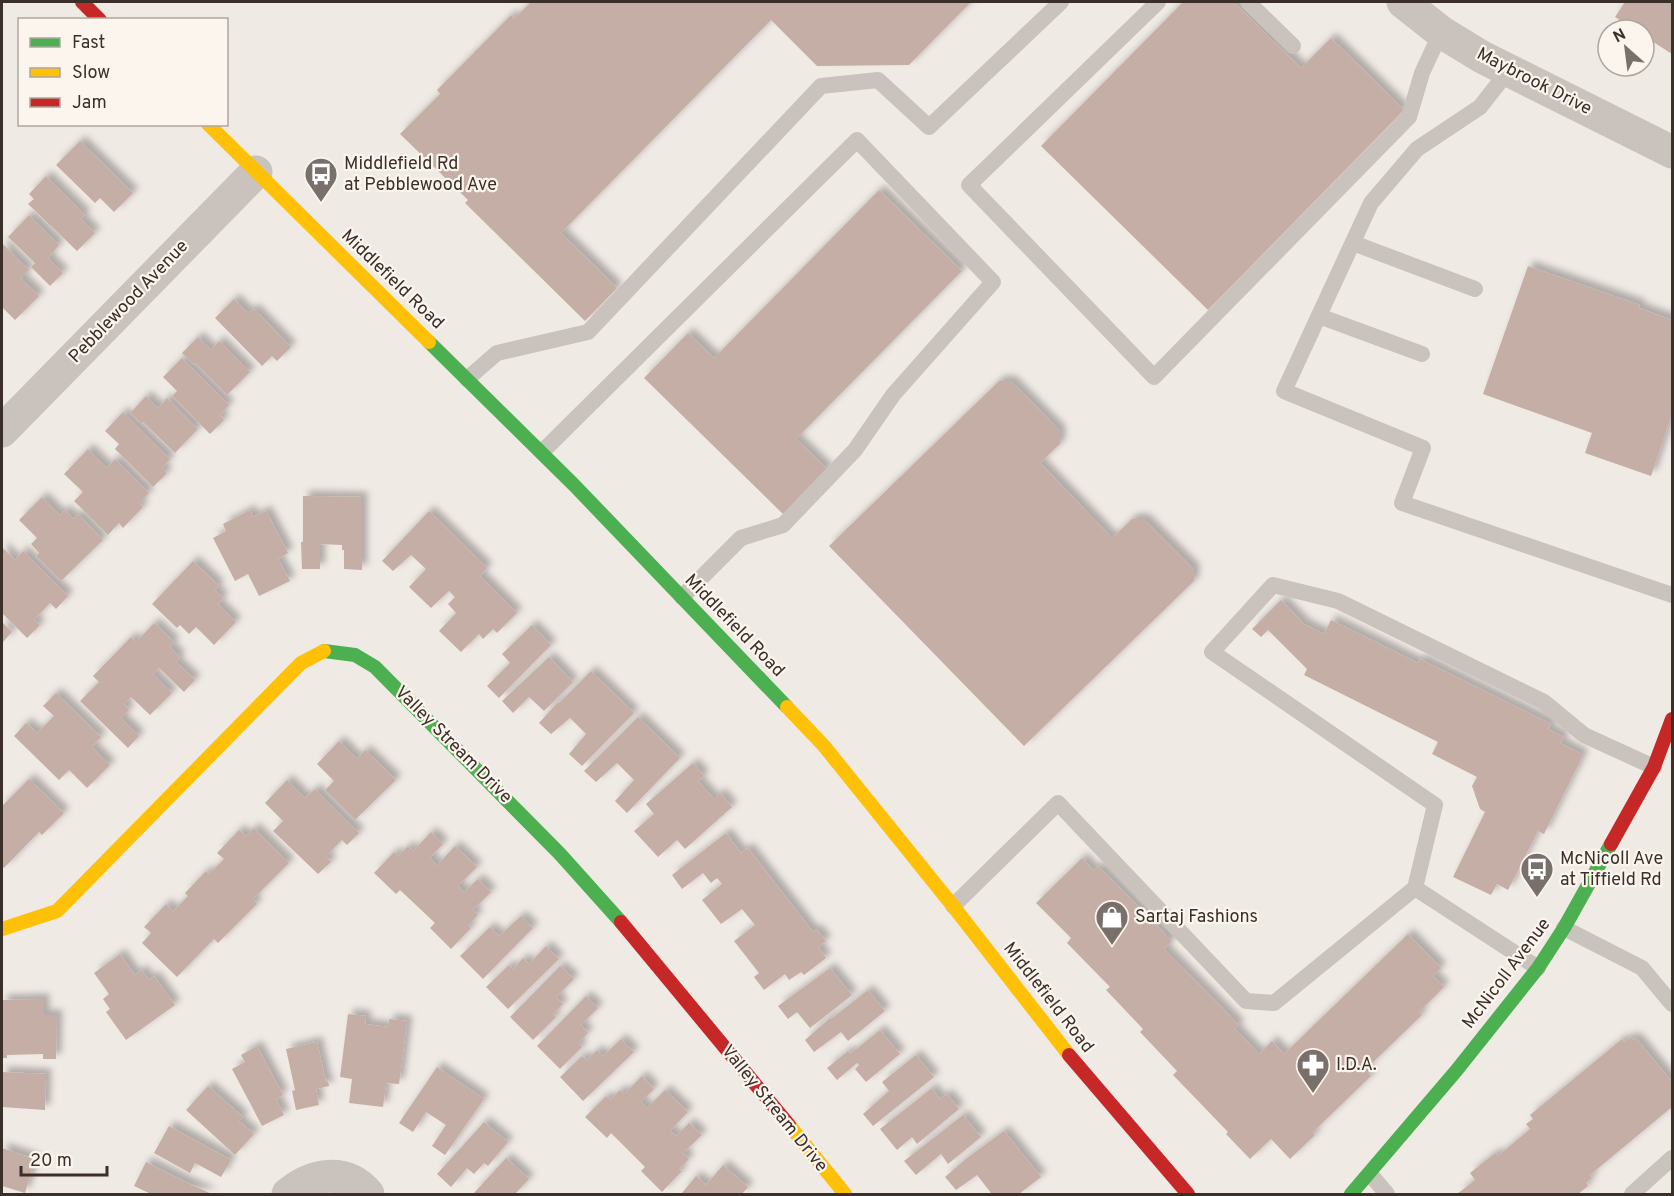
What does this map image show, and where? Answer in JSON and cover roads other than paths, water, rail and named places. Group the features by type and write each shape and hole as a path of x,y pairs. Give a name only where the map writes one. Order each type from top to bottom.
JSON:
{"main road":[{"path":"82,2 98,18"},
{"name":"Middlefield Road","path":"210,126 542,452 824,746 1068,1054 1188,1194"},
{"name":"Valley Stream Drive","path":"2,929 57,911 301,663 324,651 355,655 375,667 596,893 845,1194"},
{"name":"McNicoll Avenue","path":"1351,1194 1498,1020 1538,968 1658,769 1672,719"}],"street":[{"name":"Maybrook Drive","path":"1403,2 1441,32 1509,70 1672,152"},
{"name":"Pebblewood Avenue","path":"2,431 256,172"},
{"path":"288,1194 308,1181 330,1176 348,1178 368,1194"}],"lane":[{"path":"467,379 497,353 588,332 821,86 878,80 929,127 1060,2"},
{"path":"1158,2 969,185 1154,377 1409,117 1422,73 1441,32"},
{"path":"1248,2 1293,46"},
{"path":"1509,70 1480,107 1417,149 1371,203 1284,391 1423,448 1402,503 1672,595"},
{"path":"542,452 857,140 993,282 893,395 855,450 783,525 741,538 682,597"},
{"path":"1353,243 1475,288"},
{"path":"1319,316 1422,354"},
{"path":"953,906 1058,803 1246,1001 1274,1003 1415,888 1435,805 1212,652 1273,585 1338,601 1544,702 1584,735 1658,769"},
{"path":"1415,888 1538,968"},
{"path":"1564,928 1642,968 1672,1004"},
{"path":"1632,1194 1672,1158"},
{"path":"1370,1174 1387,1194"}],"place":[{"name":"Middlefield Rd at Pebblewood Ave","path":"321,203"},
{"name":"McNicoll Ave at Tiffield Rd","path":"1537,898"},
{"name":"Sartaj Fashions","path":"1112,946"},
{"name":"I.D.A.","path":"1313,1094"}]}
